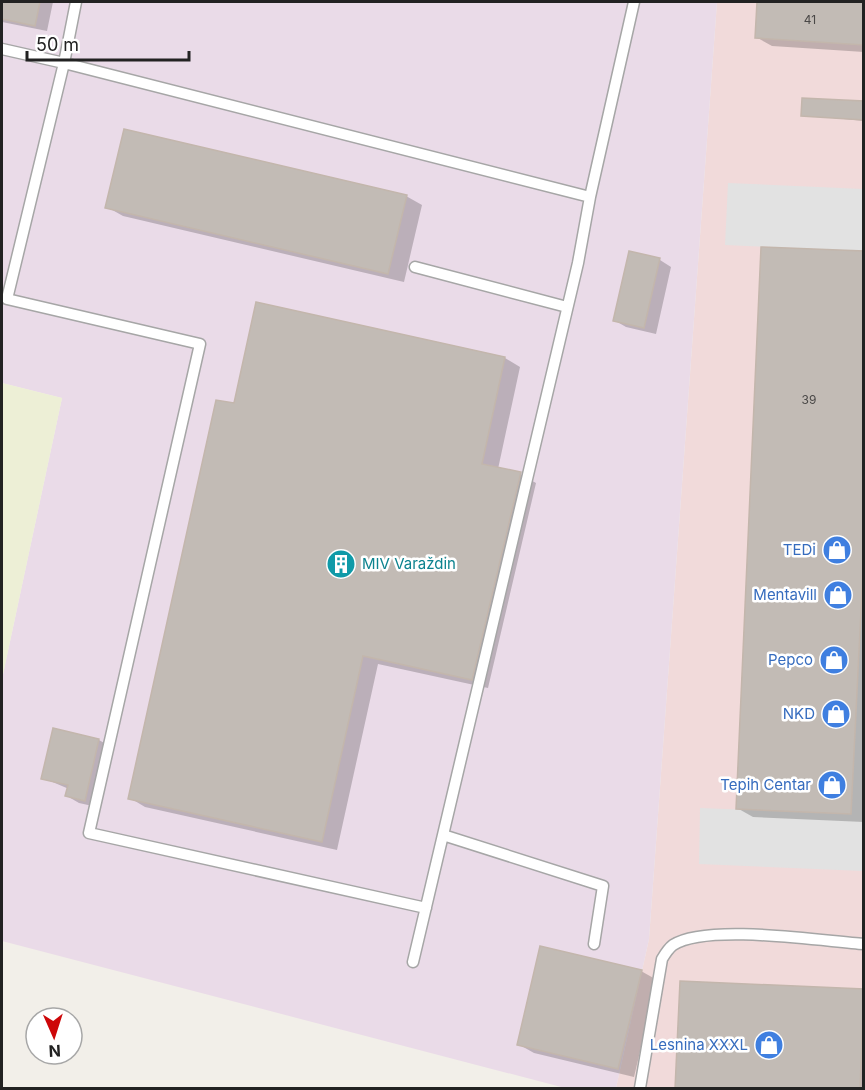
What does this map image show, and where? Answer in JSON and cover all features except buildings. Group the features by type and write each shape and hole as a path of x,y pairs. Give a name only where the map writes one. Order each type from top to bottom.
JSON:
{"lane":[{"path":"76,2 64,63 7,299 200,344 89,832 426,908"},
{"path":"413,962 567,307 634,2"},
{"path":"2,49 590,197"},
{"path":"415,267 567,307"},
{"path":"443,835 603,886 594,944"},
{"path":"640,1089 662,959 673,945 694,937 722,934 864,944"}],"shaded area":[{"path":"2,2 717,2 649,939 616,1088 565,1088 2,941 2,679 62,398 2,383"},
{"path":"717,2 863,2 863,1088 616,1088 649,939"},
{"path":"728,183 863,189 863,251 725,245"},
{"path":"863,549 863,871 699,864 700,808 851,814"}],"green space":[{"path":"2,383 62,398 2,679"}],"place":[{"name":"TEDi","path":"837,550"},
{"name":"MIV Varaždin","path":"341,564"},
{"name":"Mentavill","path":"838,595"},
{"name":"Pepco","path":"834,660"},
{"name":"NKD","path":"836,714"},
{"name":"Tepih Centar","path":"832,785"},
{"name":"Lesnina XXXL","path":"769,1045"}]}
